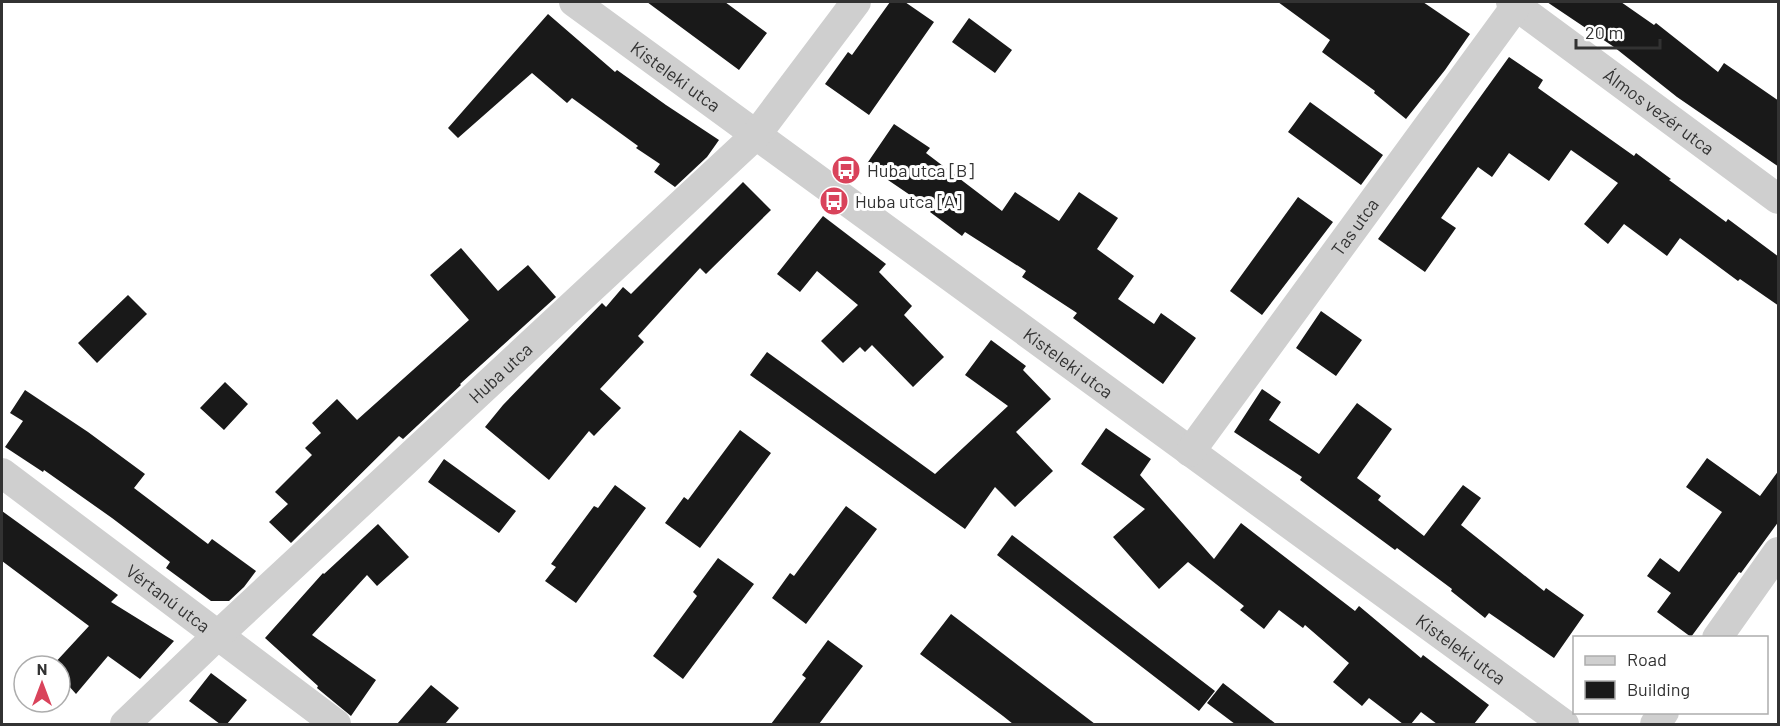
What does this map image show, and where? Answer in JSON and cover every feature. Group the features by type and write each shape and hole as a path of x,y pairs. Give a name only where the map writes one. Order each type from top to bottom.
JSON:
{"street":[{"name":"Kisteleki utca","path":"574,2 1564,724"},
{"name":"Huba utca","path":"125,724 756,135 856,2"},
{"name":"Álmos vezér utca","path":"1515,3 1779,199"},
{"name":"Tas utca","path":"1190,452 1515,3"},
{"name":"Vértanú utca","path":"2,473 336,724"},
{"path":"1718,636 1779,552"}],"building":[{"path":"647,2 725,2 767,33 739,70"},
{"path":"890,2 905,2 934,22 869,115 825,84 848,52 852,55"},
{"path":"1278,2 1423,2 1470,34 1406,119 1374,93 1375,91 1322,52 1330,40"},
{"path":"1547,2 1621,2 1654,25 1656,23 1718,72 1724,63 1779,101 1779,167 1677,97 1614,47"},
{"path":"548,14 615,72 617,70 719,140 707,157 675,187 654,172 660,164 636,148 638,146 572,98 567,103 532,73 458,138 448,128"},
{"path":"969,18 1012,50 995,73 952,42"},
{"path":"1509,57 1543,80 1538,88 1634,156 1636,153 1726,222 1728,219 1779,257 1779,306 1740,279 1738,281 1680,238 1667,256 1624,224 1608,244 1584,224 1618,183 1571,150 1549,181 1509,153 1492,177 1478,167 1441,218 1456,228 1425,272 1378,239"},
{"path":"1310,102 1383,155 1361,185 1288,132"},
{"path":"894,124 930,148 926,153 1002,211 1015,192 1059,221 1079,192 1118,218 1097,249 1134,276 1118,299 1154,324 1161,313 1196,338 1163,384 1073,318 1077,313 1022,277 1026,271 965,232 962,236 930,212 932,210 866,165"},
{"path":"743,182 771,210 706,274 700,268 638,336 644,342 600,389 621,408 594,436 589,431 549,480 485,427 503,405 602,303 606,307 623,287 631,294"},
{"path":"1298,197 1333,222 1262,315 1230,291"},
{"path":"823,216 886,264 879,272 912,306 904,315 944,357 913,387 872,345 865,352 860,347 843,363 821,341 858,305 817,271 800,292 777,274"},
{"path":"461,248 498,291 528,265 556,297 403,439 399,436 291,543 269,522 288,504 275,492 312,455 305,448 321,433 312,423 337,399 357,420 469,320 430,275"},
{"path":"128,295 147,314 97,363 78,343"},
{"path":"1321,311 1362,340 1336,376 1296,348"},
{"path":"991,340 1026,366 1023,370 1051,399 1016,432 1053,471 1015,507 995,487 965,529 750,375 767,352 935,474 1008,406 965,375"},
{"path":"225,382 248,404 224,430 200,408"},
{"path":"1262,389 1281,402 1269,420 1319,454 1357,403 1392,429 1357,478 1381,496 1378,500 1424,536 1463,485 1481,498 1461,525 1544,591 1546,588 1584,615 1554,658 1489,613 1485,618 1451,591 1452,589 1300,480 1302,477 1234,432"},
{"path":"25,390 145,474 134,488 208,544 212,539 256,571 244,587 229,601 211,601 166,568 170,562 112,518 44,470 43,472 5,447 23,421 10,413"},
{"path":"1106,428 1151,459 1140,475 1214,559 1241,523 1355,611 1359,606 1421,658 1423,655 1489,705 1474,724 1437,724 1421,712 1411,724 1403,724 1369,698 1362,706 1333,682 1349,663 1305,625 1303,628 1279,610 1264,629 1240,610 1244,606 1188,562 1159,589 1113,537 1145,509 1081,464"},
{"path":"740,430 771,453 700,548 665,523 684,497 688,500"},
{"path":"1707,458 1760,496 1779,470 1779,521 1692,636 1657,612 1671,593 1647,576 1660,558 1679,572 1722,512 1686,487"},
{"path":"444,459 516,511 499,533 428,482"},
{"path":"615,485 646,508 576,603 545,581 556,567 551,564 594,506 598,508"},
{"path":"846,506 877,529 806,624 772,598 790,573 794,576"},
{"path":"2,511 118,595 111,602 174,641 140,679 108,656 76,694 72,690 72,654 63,654 89,626 2,561"},
{"path":"378,524 409,557 377,586 367,575 312,635 376,680 351,716 317,688 318,686 265,638 323,573"},
{"path":"1012,535 1215,691 1199,711 997,555"},
{"path":"718,558 754,584 683,679 653,656 697,596 693,592"},
{"path":"951,614 1095,724 1013,724 920,654"},
{"path":"828,640 863,666 819,724 771,724 806,678 802,675"},
{"path":"211,673 247,700 227,724 220,724 189,701"},
{"path":"1223,683 1276,724 1235,724 1207,703"},
{"path":"431,685 459,708 445,724 397,724"}],"place":[{"name":"Huba utca [B]","path":"846,170"},
{"name":"Huba utca [A]","path":"834,201"}]}
